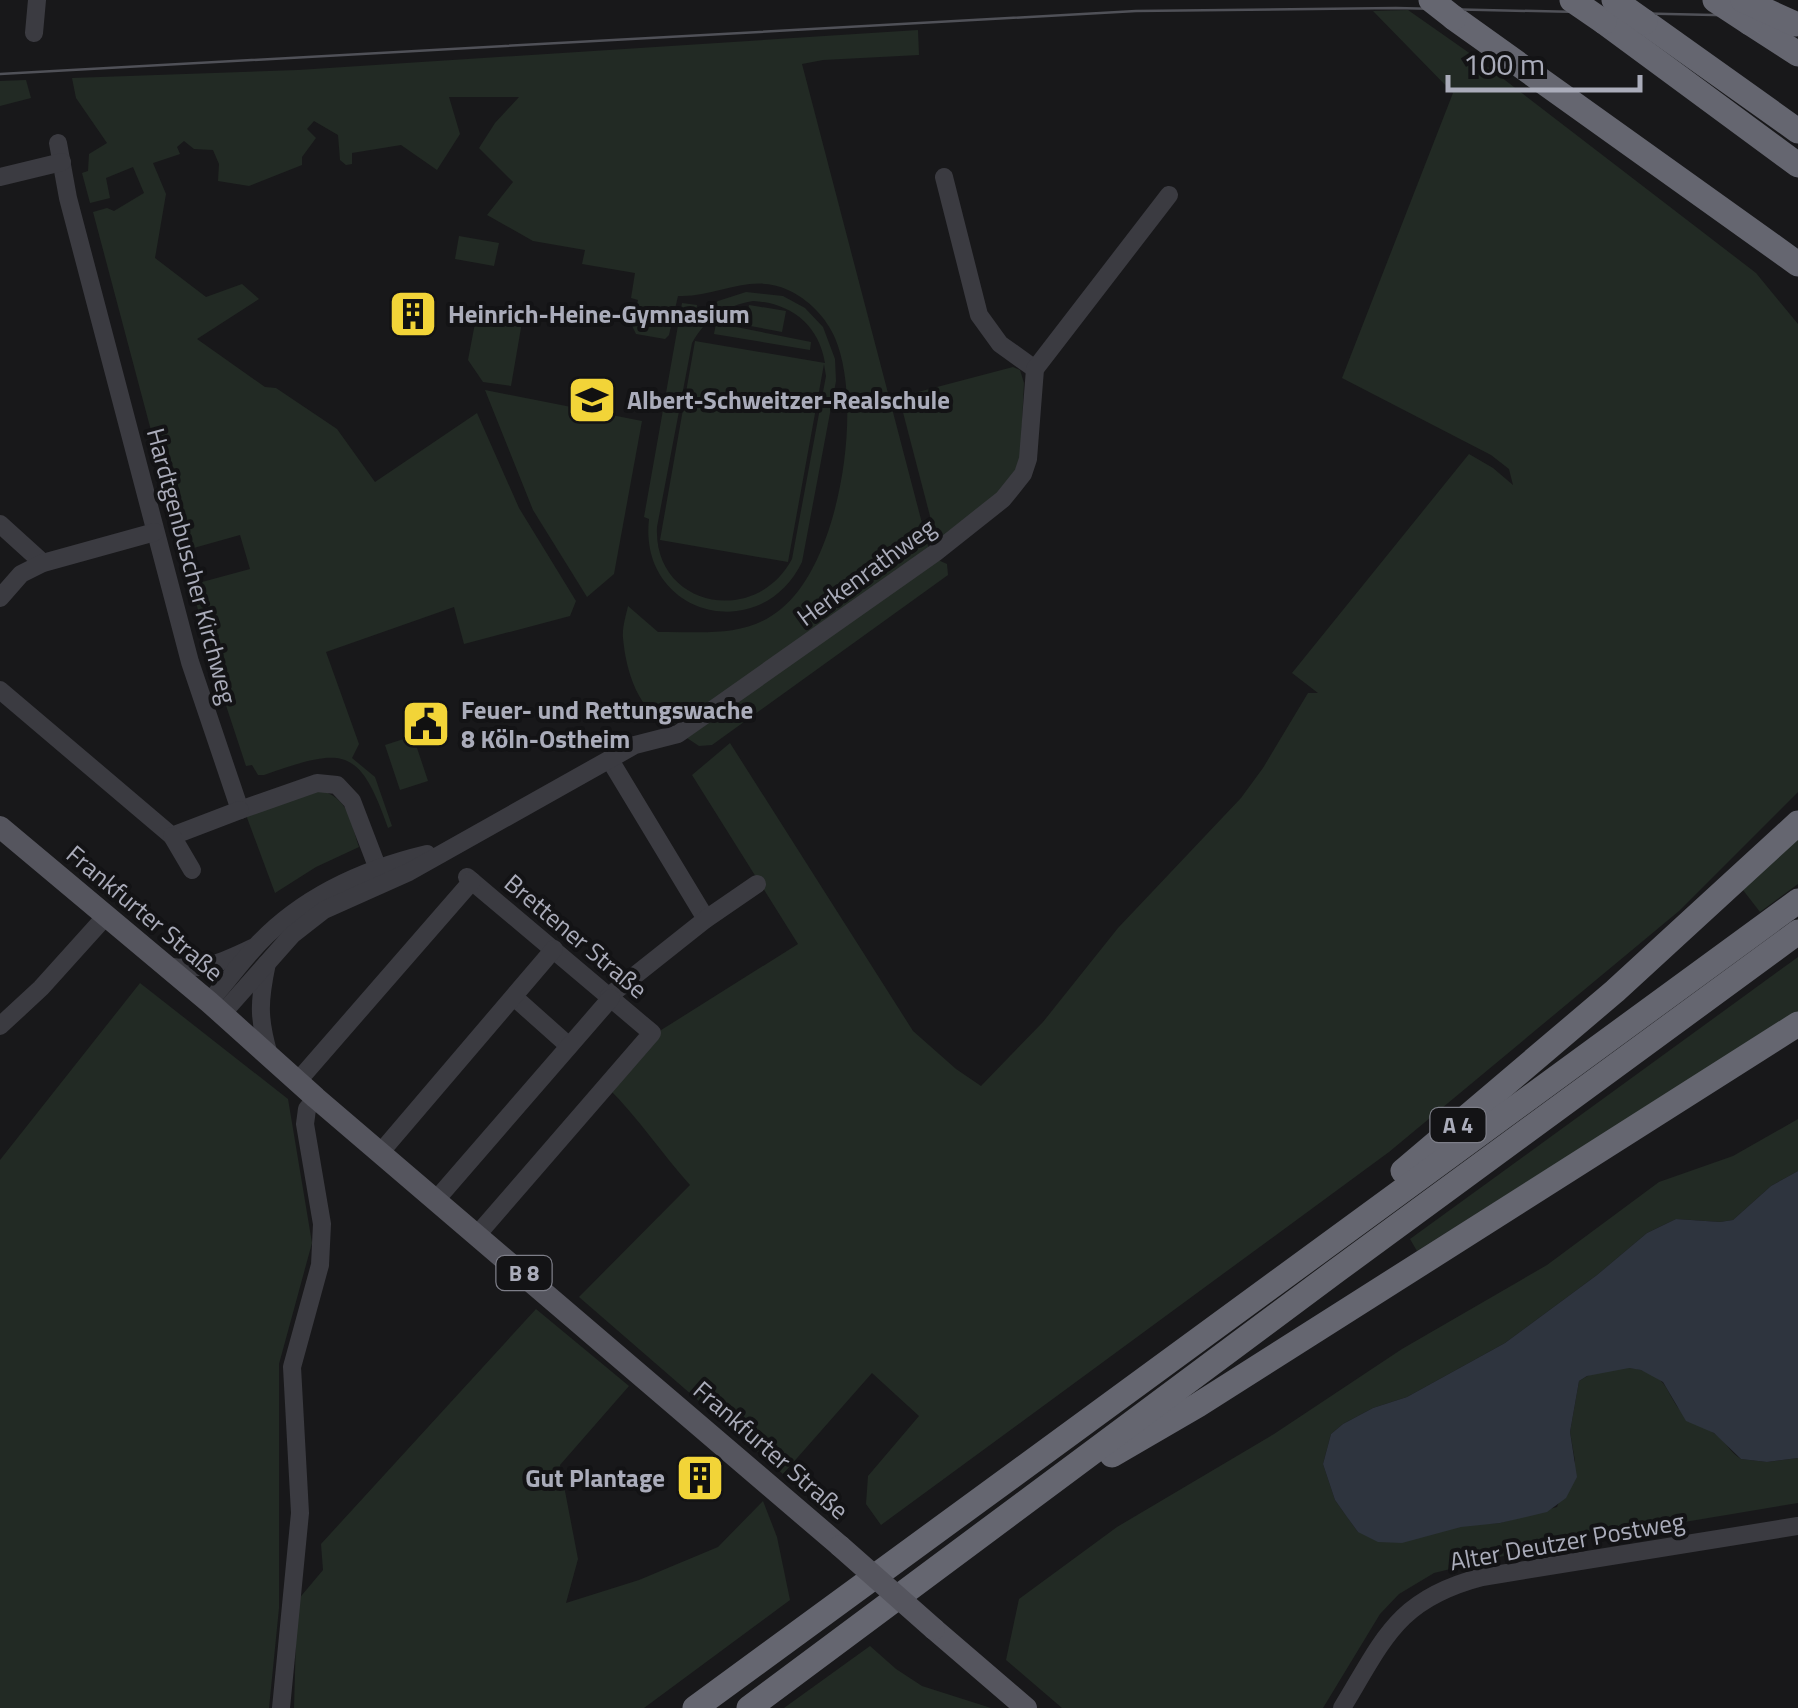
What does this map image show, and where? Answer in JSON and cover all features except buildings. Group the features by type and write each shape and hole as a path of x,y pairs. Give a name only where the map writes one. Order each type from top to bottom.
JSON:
{"highway":[{"path":"1431,0 1798,264"},
{"path":"1572,0 1645,22 1798,131"},
{"path":"1715,0 1796,25"},
{"path":"1610,11 1798,165"},
{"path":"1747,12 1798,54"},
{"path":"1729,215 1798,286"},
{"name":"A 4","path":"695,1708 1182,1352 1615,991 1798,824"},
{"path":"1182,1352 1798,901"},
{"path":"749,1708 1798,932"},
{"path":"1012,1514 1198,1405 1798,1024"}],"main road":[{"name":"Frankfurter Straße","path":"0,827 216,1008 1026,1708"}],"street":[{"path":"34,32 37,0"},
{"name":"Hardtgenbuscher Kirchweg","path":"58,143 68,198 190,662 240,810"},
{"path":"0,177 62,162"},
{"path":"944,177 979,316 1000,344 1036,369 1169,195"},
{"name":"Herkenrathweg","path":"610,760 634,745 678,734 748,688 935,554 1003,499 1028,459 1036,369"},
{"path":"0,524 43,562"},
{"path":"0,598 20,574 43,562 156,532"},
{"path":"0,690 172,836 192,870"},
{"path":"216,1008 256,946 292,913 317,897 380,875 409,872 610,760 706,919"},
{"path":"172,836 318,783 337,785 352,801 380,875"},
{"path":"216,1008 292,935 380,875"},
{"name":"Brettener Straße","path":"298,1082 469,879 554,949 652,1034 477,1235"},
{"path":"435,1200 610,997 706,919 757,884"},
{"path":"0,1026 41,988 105,916"},
{"path":"164,966 191,970 214,967 256,946"},
{"path":"380,1152 554,949"},
{"path":"267,963 258,1002 269,1056"},
{"path":"514,996 569,1046"},
{"path":"281,1708 300,1513 292,1367 320,1265 322,1224 305,1124 308,1109 316,1098"},
{"name":"Alter Deutzer Postweg","path":"1342,1708 1399,1618 1414,1604 1446,1586 1798,1526"}],"shaded area":[{"path":"1408,10 1756,273 1798,324 1798,792 1679,911 1389,1152 881,1525 866,1504 868,1476 919,1416 872,1373 783,1474 579,1297 690,1185 607,1087 658,1032 798,944 692,775 730,743 913,1031 956,1069 981,1086 1043,1022 1118,928 1241,798 1308,693 1318,693 1292,673 1469,454 1513,485 1509,469 1491,455 1342,378 1453,93 1373,11"},
{"path":"918,30 919,55 802,64 929,550 739,685 671,726 650,711 631,677 623,634 628,606 658,632 722,631 753,625 781,609 801,587 832,521 841,481 847,402 835,338 816,309 803,298 774,285 747,285 678,296 665,339 636,334 623,307 636,309 638,300 631,298 635,273 582,264 585,250 533,241 487,215 513,182 479,148 519,97 449,97 460,134 437,170 401,145 352,153 352,164 346,165 340,160 338,135 314,121 307,129 316,138 302,157 302,165 249,186 218,181 219,164 213,150 194,149 184,141 177,147 180,154 153,163 166,194 155,258 206,297 242,284 259,299 197,339 265,387 276,388 337,429 375,482 477,413 519,508 576,601 570,616 464,644 454,607 326,652 359,744 352,758 375,777 392,826 388,828 367,780 357,767 344,760 312,760 264,775 258,775 252,765 246,766 187,569 196,567 202,582 250,569 240,535 183,551 93,212 107,208 114,211 144,193 133,167 106,178 110,198 90,203 82,173 88,171 89,154 107,143 76,98 72,78 298,70"},
{"path":"26,80 31,98 0,106 0,81"},
{"path":"459,236 499,243 494,266 455,259"},
{"path":"746,292 783,296 805,308 823,327 835,359 836,381 802,562 783,589 759,605 732,612 706,609 682,597 662,578 651,552 649,519 644,517 682,303 697,305 695,321 718,301","holes":["753,301 791,311 810,327 825,363 695,341 660,540 788,562 824,364 826,376 792,559 775,581 755,594 732,600 709,599 688,590 671,575 660,554 657,527 692,343 710,320 725,310"]},
{"path":"749,305 786,311 782,332 745,325"},
{"path":"496,312 522,322 511,386 483,382 468,360 476,318 493,321"},
{"path":"716,323 811,342 810,350 714,334"},
{"path":"1013,367 1020,370 1024,383 1020,464 995,498 943,540 936,539 899,397"},
{"path":"485,390 642,421 614,574 587,597 533,510"},
{"path":"938,560 947,564 948,575 712,745 699,746 687,738"},
{"path":"413,736 428,781 400,790 385,745"},
{"path":"318,790 342,804 359,847 316,867 275,893 246,815"},
{"path":"1798,834 1798,884 1760,912 1743,890"},
{"path":"1798,957 1798,1012 1417,1251 1410,1239"},
{"path":"140,983 288,1099 312,1243 279,1364 279,1608 269,1708 0,1708 0,1160"},
{"path":"1798,1119 1798,1171 1771,1186 1733,1220 1676,1219 1647,1233 1505,1343 1407,1397 1373,1408 1343,1424 1331,1434 1323,1464 1335,1500 1358,1532 1500,1523 1557,1507 1575,1461 1570,1432 1579,1381 1608,1369 1631,1368 1660,1380 1686,1416 1714,1433 1741,1459 1767,1462 1798,1458 1798,1503 1553,1544 1434,1573 1399,1594 1380,1614 1323,1708 1062,1708 1006,1660 1019,1599 1117,1527 1274,1434 1402,1349 1547,1265 1659,1182 1733,1156"},
{"path":"1798,1171 1798,1458 1767,1462 1741,1459 1714,1433 1686,1421 1663,1382 1629,1368 1579,1381 1570,1432 1577,1477 1566,1498 1547,1512 1461,1527 1402,1543 1378,1542 1358,1532 1335,1500 1323,1464 1331,1434 1343,1424 1373,1408 1407,1397 1505,1343 1647,1233 1676,1219 1733,1220 1771,1186"},
{"path":"536,1309 629,1386 560,1465 578,1559 566,1603 639,1580 718,1547 763,1501 777,1537 790,1600 644,1708 294,1708 297,1601 323,1570 321,1544"},
{"path":"870,1646 922,1686 991,1708 784,1708"}],"tram line":[{"path":"0,74 1136,11 1396,8 1798,17"}],"place":[{"name":"Heinrich-Heine-Gymnasium","path":"413,314"},
{"name":"Albert-Schweitzer-Realschule","path":"592,400"},
{"name":"Feuer- und Rettungswache 8 Köln-Ostheim","path":"426,724"},
{"name":"Gut Plantage","path":"700,1478"}]}
